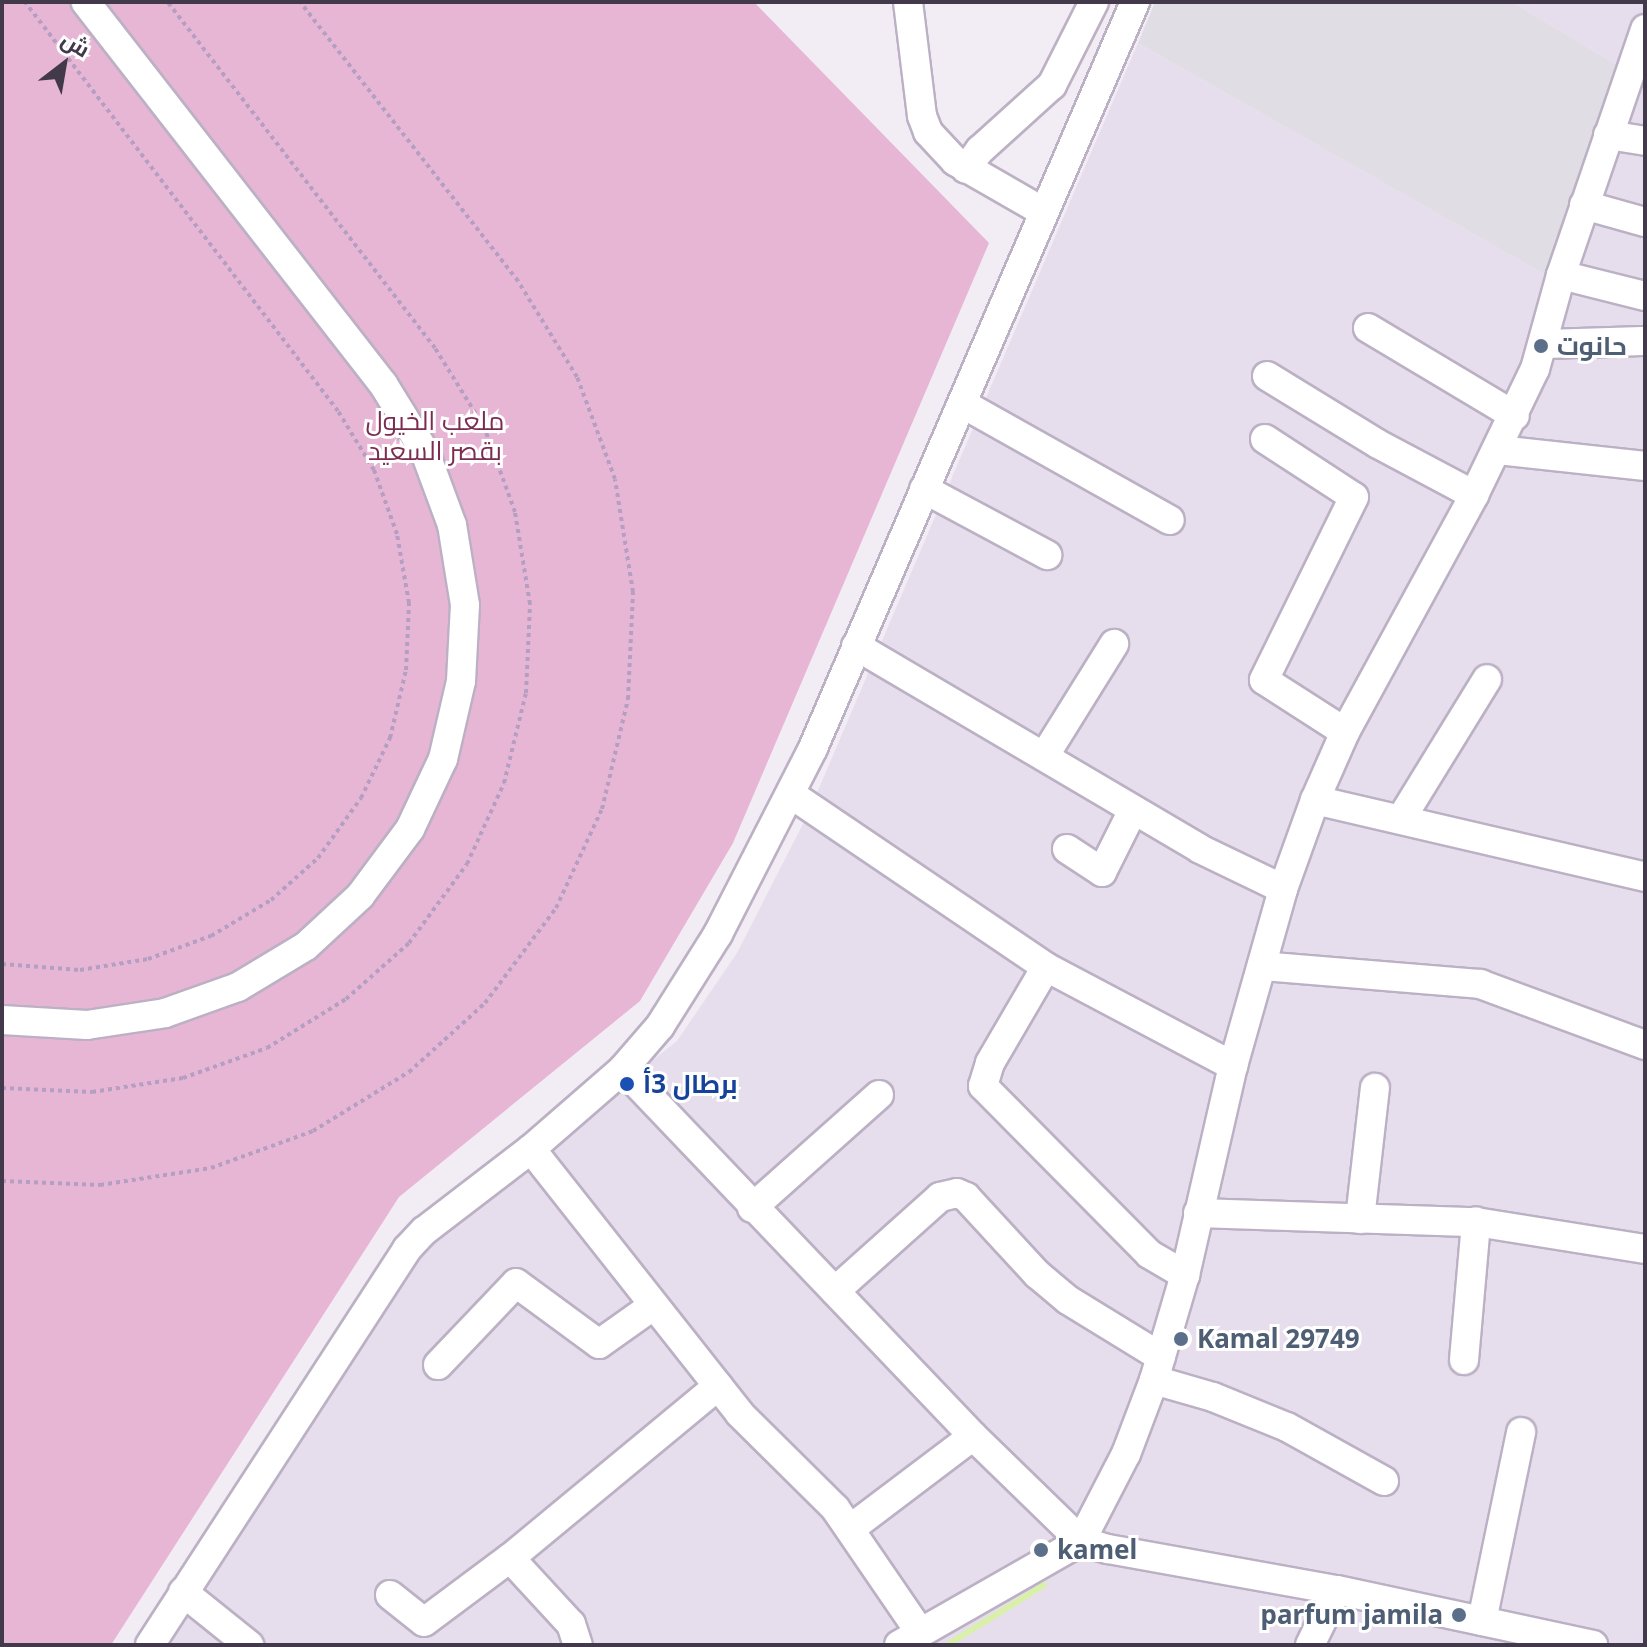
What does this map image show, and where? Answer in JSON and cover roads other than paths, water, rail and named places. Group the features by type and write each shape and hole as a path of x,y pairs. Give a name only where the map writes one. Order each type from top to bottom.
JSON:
{"street":[{"path":"2,1020 87,1025 165,1013 238,987 306,946 360,896 410,829 443,759 461,681 465,605 452,525 425,452 383,384 86,2"},
{"path":"908,2 922,116 939,147 966,169 1042,211"},
{"path":"966,169 980,150 1052,85 1094,2"},
{"path":"150,1645 407,1249 436,1222 531,1149 623,1069 676,1003 751,876 792,795 1135,2"},
{"path":"531,1149 740,1414 812,1484 850,1529 910,1638 1081,1541 1126,1454 1158,1369 1185,1275 1233,1066 1283,889 1315,800 1345,732 1515,416 1543,344 1561,275 1645,29"},
{"path":"1608,135 1645,141"},
{"path":"1584,205 1645,222"},
{"path":"1561,275 1645,296"},
{"path":"1368,328 1515,416"},
{"path":"1543,344 1645,341"},
{"path":"1267,376 1378,444 1474,495"},
{"path":"963,404 1170,520"},
{"path":"1265,439 1354,497 1264,680 1345,732"},
{"path":"1498,450 1643,468"},
{"path":"924,489 1047,555"},
{"path":"1045,755 1114,644"},
{"path":"856,646 1200,849 1283,889"},
{"path":"1401,819 1487,679"},
{"path":"792,795 1046,967 1233,1066"},
{"path":"1315,800 1645,877"},
{"path":"1067,849 1102,872 1133,810"},
{"path":"1262,966 1480,984 1645,1045"},
{"path":"1046,967 990,1063 983,1086 1149,1254 1185,1275"},
{"path":"623,1069 752,1208 973,1436 1081,1541 1108,1549 1337,1590 1592,1645"},
{"path":"1360,1219 1375,1088"},
{"path":"752,1208 879,1095"},
{"path":"835,1291 940,1197 957,1193 966,1197 1037,1274 1158,1369 1213,1397 1287,1427 1384,1481"},
{"path":"1198,1213 1476,1222 1645,1249"},
{"path":"1464,1360 1476,1222"},
{"path":"438,1365 516,1283 599,1344 654,1305"},
{"path":"390,1595 424,1622 510,1558 718,1386"},
{"path":"1482,1621 1521,1432"},
{"path":"850,1529 973,1436"},
{"path":"510,1558 571,1624 578,1645"},
{"path":"1310,1645 1337,1590"},
{"path":"183,1592 249,1645"}],"waterway":[{"path":"947,1645 1044,1585"}],"place":[{"name":"حانوت","path":"1541,346"},
{"name":"برطال 3أ","path":"627,1084"},
{"name":"Kamal 29749","path":"1181,1339"},
{"name":"kamel","path":"1041,1550"},
{"name":"parfum jamila","path":"1459,1615"}],"park label":[{"name":"ملعب الخيول بقصر السعيد","path":"435,436"}]}
